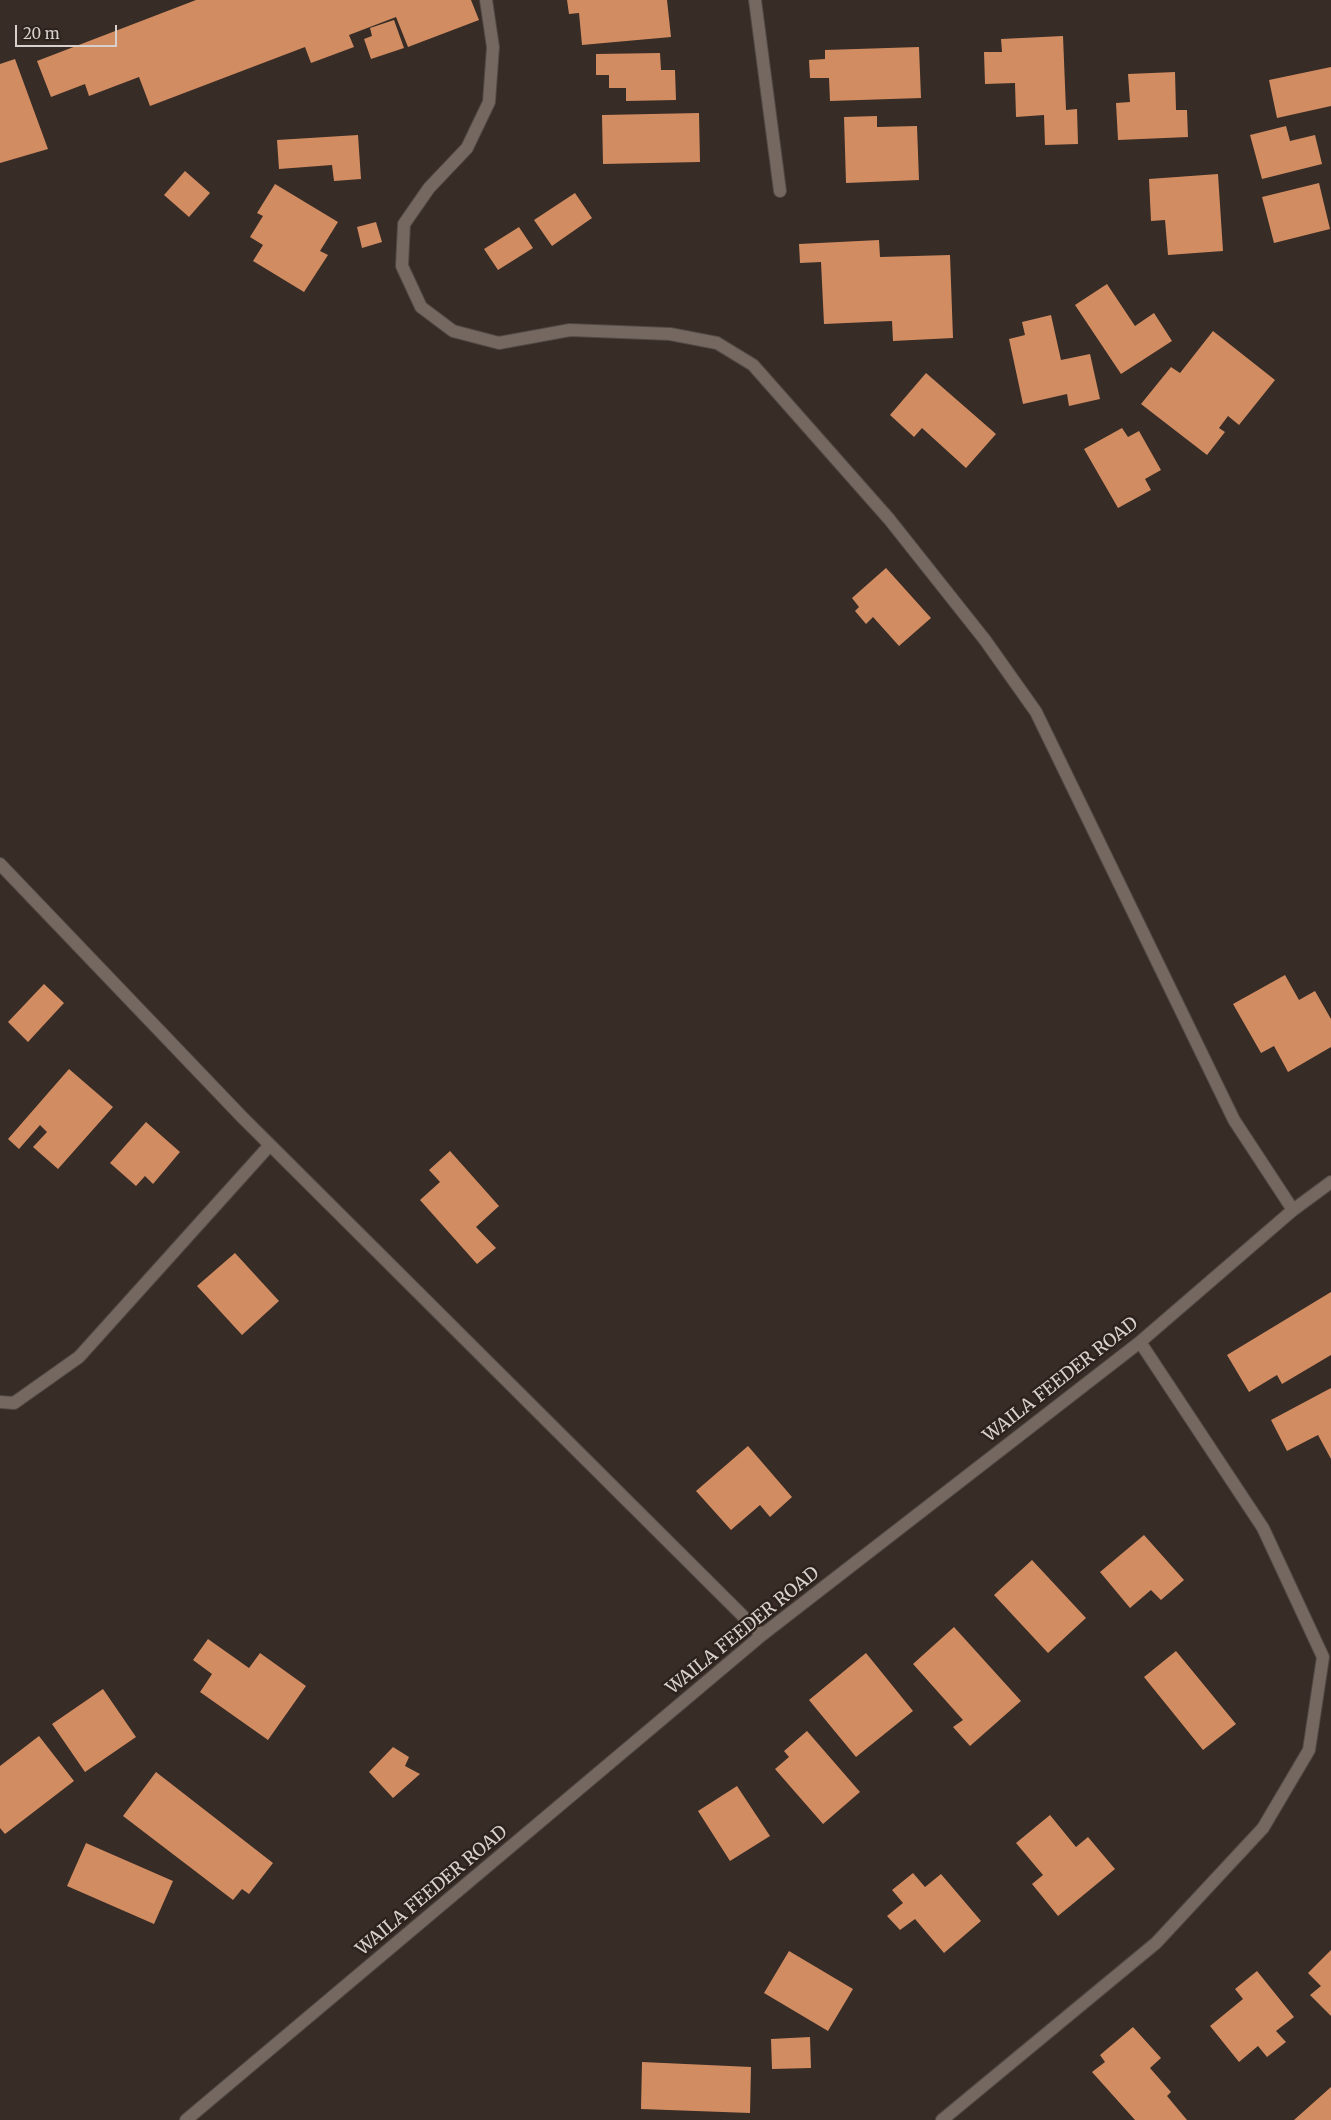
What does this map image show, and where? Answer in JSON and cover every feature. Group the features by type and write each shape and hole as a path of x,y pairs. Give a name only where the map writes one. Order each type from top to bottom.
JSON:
{"street":[{"path":"486,0 493,47 489,102 467,148 429,188 404,224 402,266 421,307 452,331 499,343 570,330 670,334 716,343 753,365 889,519 985,640 1036,712 1234,1120 1293,1210"},
{"path":"755,0 780,191"},
{"path":"0,864 270,1145 762,1635"},
{"path":"0,1402 14,1404 79,1357 270,1145"},
{"name":"WAILA FEEDER ROAD","path":"186,2120 762,1635 1140,1342 1293,1210 1331,1182"},
{"path":"942,2120 1156,1944 1263,1828 1309,1750 1324,1657 1263,1528 1140,1342"}],"building":[{"path":"196,0 471,0 479,20 408,47 396,17 349,35 354,47 311,63 305,47 150,106 139,77 89,96 85,84 51,97 37,61"},
{"path":"567,0 667,0 671,37 582,45 579,13 569,14"},
{"path":"394,20 404,48 371,59 364,39 372,36 370,28"},
{"path":"1063,36 1066,110 1077,109 1078,144 1045,145 1044,115 1016,117 1015,83 985,84 984,52 1002,52 1001,39"},
{"path":"919,47 921,98 830,101 829,78 810,78 809,60 825,59 825,50"},
{"path":"660,53 661,70 675,70 676,100 626,101 626,88 609,88 609,75 596,75 596,54"},
{"path":"15,59 48,149 0,163 0,64"},
{"path":"1331,67 1331,106 1277,118 1269,80"},
{"path":"1175,72 1176,110 1187,110 1188,137 1118,140 1116,103 1130,102 1128,74"},
{"path":"699,113 700,162 603,164 602,115"},
{"path":"877,116 877,127 917,126 919,180 846,183 844,117"},
{"path":"1286,126 1290,141 1315,135 1322,164 1262,179 1250,135"},
{"path":"358,135 361,179 334,181 332,165 279,169 277,140"},
{"path":"185,171 210,193 189,217 164,195"},
{"path":"1218,174 1223,251 1168,255 1165,220 1151,221 1149,179"},
{"path":"1319,183 1330,229 1274,243 1262,197"},
{"path":"275,184 338,222 320,251 328,255 304,292 253,261 263,245 250,237 263,216 257,213"},
{"path":"575,193 592,218 552,246 534,220"},
{"path":"376,222 382,242 362,248 357,227"},
{"path":"519,227 533,248 498,270 484,249"},
{"path":"879,240 880,257 950,255 953,338 893,341 892,321 824,324 821,262 800,263 799,244"},
{"path":"1107,284 1135,326 1154,313 1172,341 1121,374 1075,305"},
{"path":"1051,315 1061,360 1090,354 1100,399 1069,406 1067,394 1023,404 1009,339 1025,335 1022,322"},
{"path":"1213,331 1275,380 1239,425 1228,416 1219,428 1225,432 1207,455 1141,404 1171,367 1180,373"},
{"path":"926,373 996,434 966,468 922,428 914,437 890,415"},
{"path":"1122,428 1128,437 1139,431 1161,470 1145,479 1151,490 1118,508 1084,449"},
{"path":"886,568 931,618 899,646 873,617 866,624 855,611 859,607 852,598"},
{"path":"1285,975 1299,1000 1315,991 1331,1019 1331,1047 1288,1072 1274,1046 1261,1053 1233,1004"},
{"path":"44,984 64,1003 28,1042 8,1022"},
{"path":"69,1069 113,1107 58,1169 33,1147 47,1132 40,1125 19,1149 8,1139"},
{"path":"146,1122 180,1152 153,1184 145,1176 136,1186 110,1163"},
{"path":"450,1151 499,1206 476,1227 496,1248 477,1264 420,1200 440,1182 429,1170"},
{"path":"235,1253 279,1301 242,1335 197,1286"},
{"path":"1331,1292 1331,1355 1282,1384 1277,1375 1249,1392 1227,1355"},
{"path":"1331,1388 1331,1459 1318,1435 1287,1451 1271,1420"},
{"path":"748,1446 792,1497 770,1517 760,1505 731,1530 696,1491"},
{"path":"1144,1535 1184,1580 1161,1600 1151,1590 1130,1608 1100,1572"},
{"path":"1032,1560 1086,1618 1048,1653 994,1595"},
{"path":"954,1627 1021,1701 970,1746 953,1727 963,1720 913,1664"},
{"path":"208,1639 249,1668 260,1653 306,1686 268,1740 200,1692 212,1674 193,1660"},
{"path":"1176,1651 1236,1724 1203,1750 1144,1677"},
{"path":"866,1653 913,1711 856,1757 809,1700"},
{"path":"103,1689 136,1737 85,1772 52,1724"},
{"path":"807,1731 860,1792 823,1824 775,1769 789,1757 784,1751"},
{"path":"39,1736 74,1781 5,1834 0,1828 0,1766"},
{"path":"393,1747 409,1757 405,1766 420,1774 393,1798 369,1772"},
{"path":"156,1772 273,1863 249,1894 242,1889 233,1900 123,1816"},
{"path":"737,1786 770,1836 730,1861 698,1811"},
{"path":"1050,1815 1076,1847 1088,1837 1115,1869 1058,1916 1032,1884 1043,1875 1016,1843"},
{"path":"86,1843 173,1881 154,1924 67,1886"},
{"path":"913,1873 925,1887 941,1874 981,1921 944,1953 915,1919 900,1930 887,1916 903,1903 892,1890"},
{"path":"1331,1950 1331,2016 1310,1995 1321,1986 1308,1973"},
{"path":"789,1951 853,1989 828,2031 764,1993"},
{"path":"1257,1971 1294,2017 1276,2031 1286,2042 1267,2057 1258,2046 1239,2062 1210,2026 1243,1999 1235,1989"},
{"path":"1133,2027 1161,2058 1150,2068 1171,2092 1167,2096 1187,2120 1135,2120 1092,2072 1105,2062 1100,2055"},
{"path":"810,2037 811,2068 772,2069 771,2039"},
{"path":"642,2062 751,2067 750,2113 641,2109"},
{"path":"1331,2087 1331,2120 1294,2120"}]}
